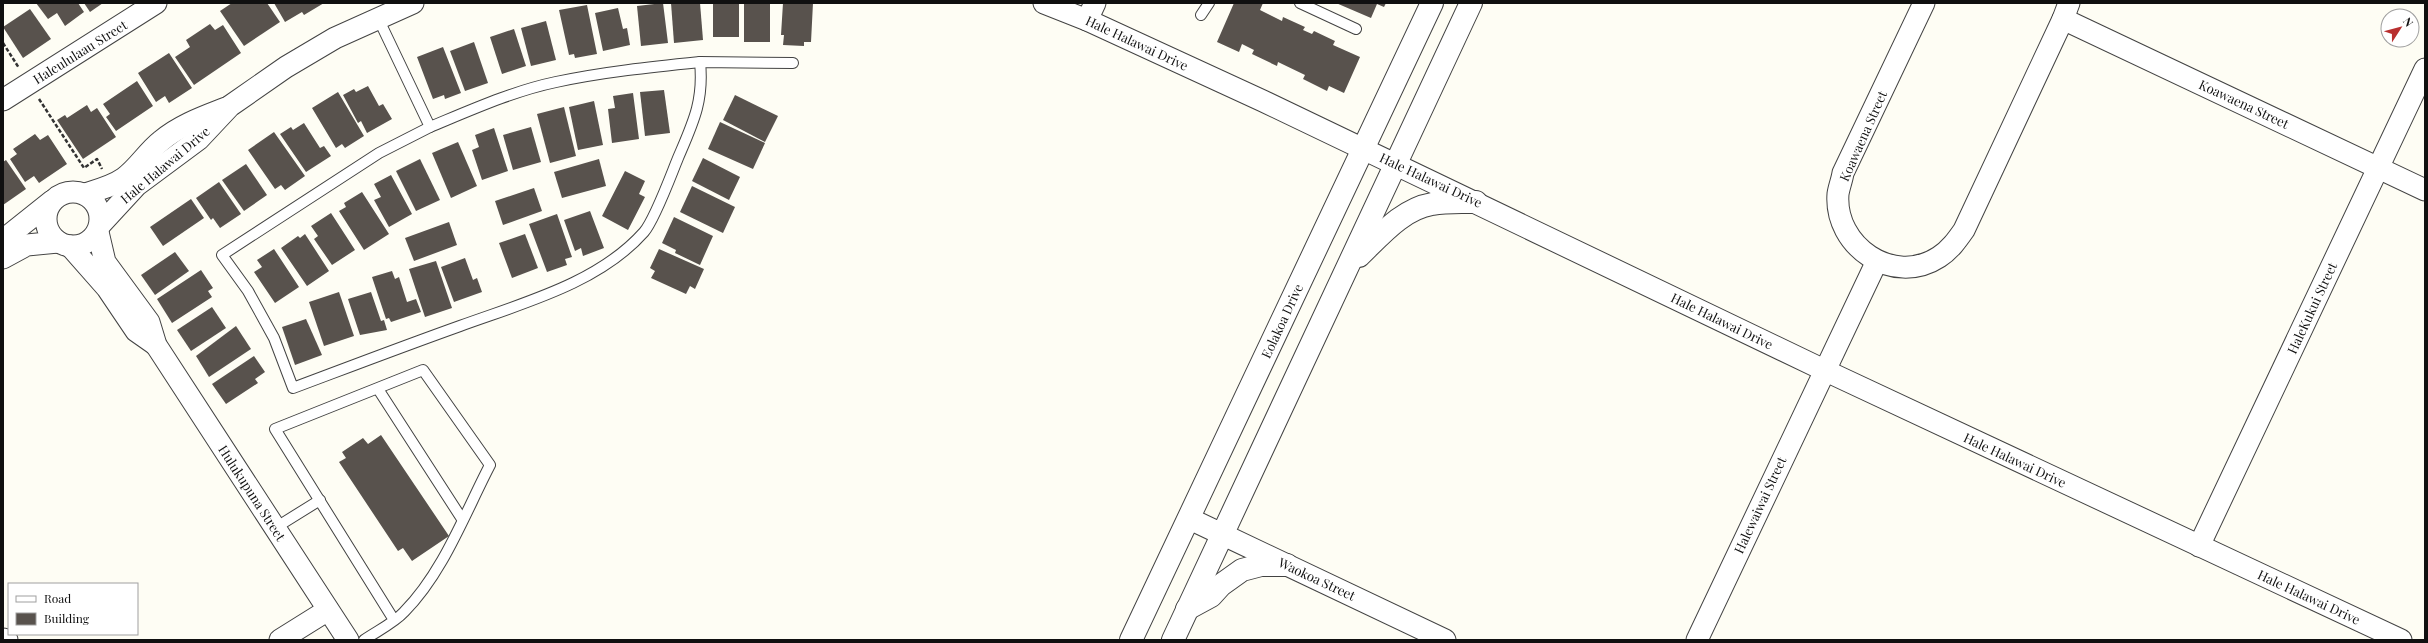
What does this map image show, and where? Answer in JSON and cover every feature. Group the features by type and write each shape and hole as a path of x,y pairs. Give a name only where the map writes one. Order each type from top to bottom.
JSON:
{"street":[{"name":"Haleululaau Street","path":"3,100 156,3"},
{"name":"Hale Halawai Drive","path":"99,228 137,185 199,139 230,106 286,67 335,38 374,10 412,3"},
{"name":"Hale Halawai Drive","path":"1044,3 1091,12 1396,164 1824,370 2400,640"},
{"name":"Eolakoa Drive","path":"1132,640 1432,3"},
{"path":"1173,640 1471,3"},
{"name":"Koawaena Street","path":"1924,3 1843,173 1838,193 1839,212 1844,229 1855,245 1877,261 1904,267 1922,265 1939,257 1953,246 1964,230 2066,11 2378,168 2425,190"},
{"name":"HaleKukui Street","path":"2199,546 2425,69"},
{"name":"Hale Halawai Drive","path":"85,194 114,184 125,178 144,155 162,140 189,122 230,106"},
{"path":"3,240 52,201 67,192 85,194 98,206 99,228 84,245 27,245 3,258"},
{"path":"52,201 48,209 47,227 64,244"},
{"path":"1348,267 1384,232 1409,213 1433,204 1476,202"},
{"name":"Hulukupuna Street","path":"99,228 105,262 149,322 156,345 348,640"},
{"name":"Hulukupuna Street","path":"64,244 107,288 136,331 156,345"},
{"path":"1824,370 1877,261"},
{"name":"Halewaiwai Street","path":"1697,640 1824,370"},
{"name":"Waokoa Street","path":"1190,519 1445,640"},
{"path":"1187,609 1211,596 1221,585 1242,570 1261,565 1287,565"},
{"path":"280,640 328,610"},
{"path":"3,639 7,640"}],"lane":[{"path":"1201,15 1209,3"},
{"path":"1306,4 1356,29"},
{"path":"374,10 430,126"},
{"path":"700,62 701,76 698,113 645,230 624,252 584,277 293,388 274,338 248,291 222,255 378,152 430,126 488,103 554,82 622,70 700,62 793,63"},
{"path":"364,640 394,620 404,613 433,577 490,465 423,370 275,429 394,620"},
{"path":"378,389 462,519"},
{"path":"275,528 320,500"}],"path":[{"path":"3,43 84,168 97,159 114,184"}],"building":[{"path":"36,3 78,3 84,12 65,26 57,13 48,19"},
{"path":"84,3 103,3 90,12"},
{"path":"232,3 267,3 280,22 244,46 220,11"},
{"path":"274,3 324,3 304,15 302,12 285,22"},
{"path":"663,3 668,43 641,46 637,6"},
{"path":"671,3 700,3 703,40 674,43"},
{"path":"713,3 739,3 739,37 713,37"},
{"path":"744,3 770,3 770,42 744,42"},
{"path":"783,3 813,3 811,42 804,42 804,46 783,45 784,35 781,35"},
{"path":"1234,3 1263,3 1260,10 1282,21 1283,17 1305,27 1303,30 1312,34 1314,31 1335,41 1333,45 1360,57 1344,93 1329,86 1327,91 1303,79 1305,75 1278,62 1277,66 1252,54 1254,50 1242,44 1239,52 1217,42"},
{"path":"1336,3 1386,3 1384,7 1377,4 1371,18"},
{"path":"587,5 597,54 575,58 574,54 569,55 559,10"},
{"path":"618,8 623,29 627,28 630,45 603,51 595,13"},
{"path":"30,9 51,39 23,58 3,27"},
{"path":"546,21 556,60 531,66 521,28"},
{"path":"210,24 215,30 223,25 241,53 194,85 175,57 190,47 186,40"},
{"path":"514,29 526,66 502,74 490,37"},
{"path":"474,42 488,83 465,91 450,51"},
{"path":"443,47 461,93 445,99 444,95 433,99 417,57"},
{"path":"169,53 192,88 169,103 165,96 156,102 138,73"},
{"path":"137,81 153,106 116,131 106,117 110,114 103,104"},
{"path":"368,86 379,106 383,104 392,119 367,133 361,121 358,123 343,95 354,89 356,92"},
{"path":"664,90 670,133 645,136 640,92"},
{"path":"338,92 364,136 345,148 342,144 336,148 312,108"},
{"path":"633,93 639,139 612,143 608,109 615,108 613,96"},
{"path":"735,95 778,116 765,142 723,120"},
{"path":"594,101 603,145 578,150 569,107"},
{"path":"87,105 91,112 97,108 116,137 83,159 57,120 65,115 67,118"},
{"path":"564,107 576,156 550,163 537,114"},
{"path":"720,122 765,143 753,169 708,149"},
{"path":"304,123 320,148 324,146 331,156 306,172 280,134 291,127 293,130"},
{"path":"531,127 541,162 513,170 503,135"},
{"path":"494,128 508,171 482,180 472,150 479,147 475,135"},
{"path":"274,132 305,176 285,190 281,185 275,189 248,150"},
{"path":"35,134 40,140 48,135 67,164 39,183 34,176 25,182 10,159 17,154 13,149"},
{"path":"458,142 477,186 451,198 432,153"},
{"path":"703,158 740,177 729,200 692,181"},
{"path":"420,159 440,200 416,211 396,171"},
{"path":"599,159 606,186 562,198 554,172"},
{"path":"6,160 26,189 3,205 3,162"},
{"path":"246,164 267,195 244,211 222,180"},
{"path":"625,171 645,181 639,194 645,197 628,230 602,216"},
{"path":"391,175 412,214 389,227 374,200 381,197 374,184"},
{"path":"219,182 241,214 220,228 213,218 211,220 196,198"},
{"path":"692,186 735,207 723,233 680,212"},
{"path":"534,188 542,211 503,225 495,201"},
{"path":"362,192 389,234 364,250 339,211 346,207 344,203"},
{"path":"191,199 204,218 163,246 150,227"},
{"path":"590,211 604,248 583,256 581,248 575,251 564,220"},
{"path":"331,213 355,250 332,265 314,239 318,236 311,226"},
{"path":"557,214 572,257 565,259 567,265 547,272 529,224"},
{"path":"674,217 713,236 700,265 675,253 676,250 662,243"},
{"path":"449,222 457,245 414,261 405,238"},
{"path":"305,234 329,271 307,286 281,248 298,236 300,238"},
{"path":"525,234 538,268 512,278 499,243"},
{"path":"274,249 299,287 275,303 254,272 262,267 257,260"},
{"path":"659,249 704,269 695,289 690,286 686,294 651,278 655,271 650,268"},
{"path":"175,252 189,271 155,295 141,275"},
{"path":"465,258 473,280 477,278 482,292 454,302 441,267"},
{"path":"436,261 452,308 425,317 409,269"},
{"path":"201,270 213,288 208,291 212,297 172,323 157,299"},
{"path":"392,271 395,279 399,277 407,302 416,299 421,312 391,322 389,318 386,319 372,277"},
{"path":"339,292 354,336 324,346 309,302"},
{"path":"371,292 381,321 384,320 387,330 360,335 348,299"},
{"path":"212,307 226,328 191,351 177,330"},
{"path":"306,319 322,355 295,365 282,327"},
{"path":"236,326 251,349 209,377 196,356"},
{"path":"254,356 265,372 255,379 258,383 226,404 212,384"},
{"path":"381,435 449,536 412,561 403,548 398,551 339,462 346,458 342,452 363,438 368,444"}]}
